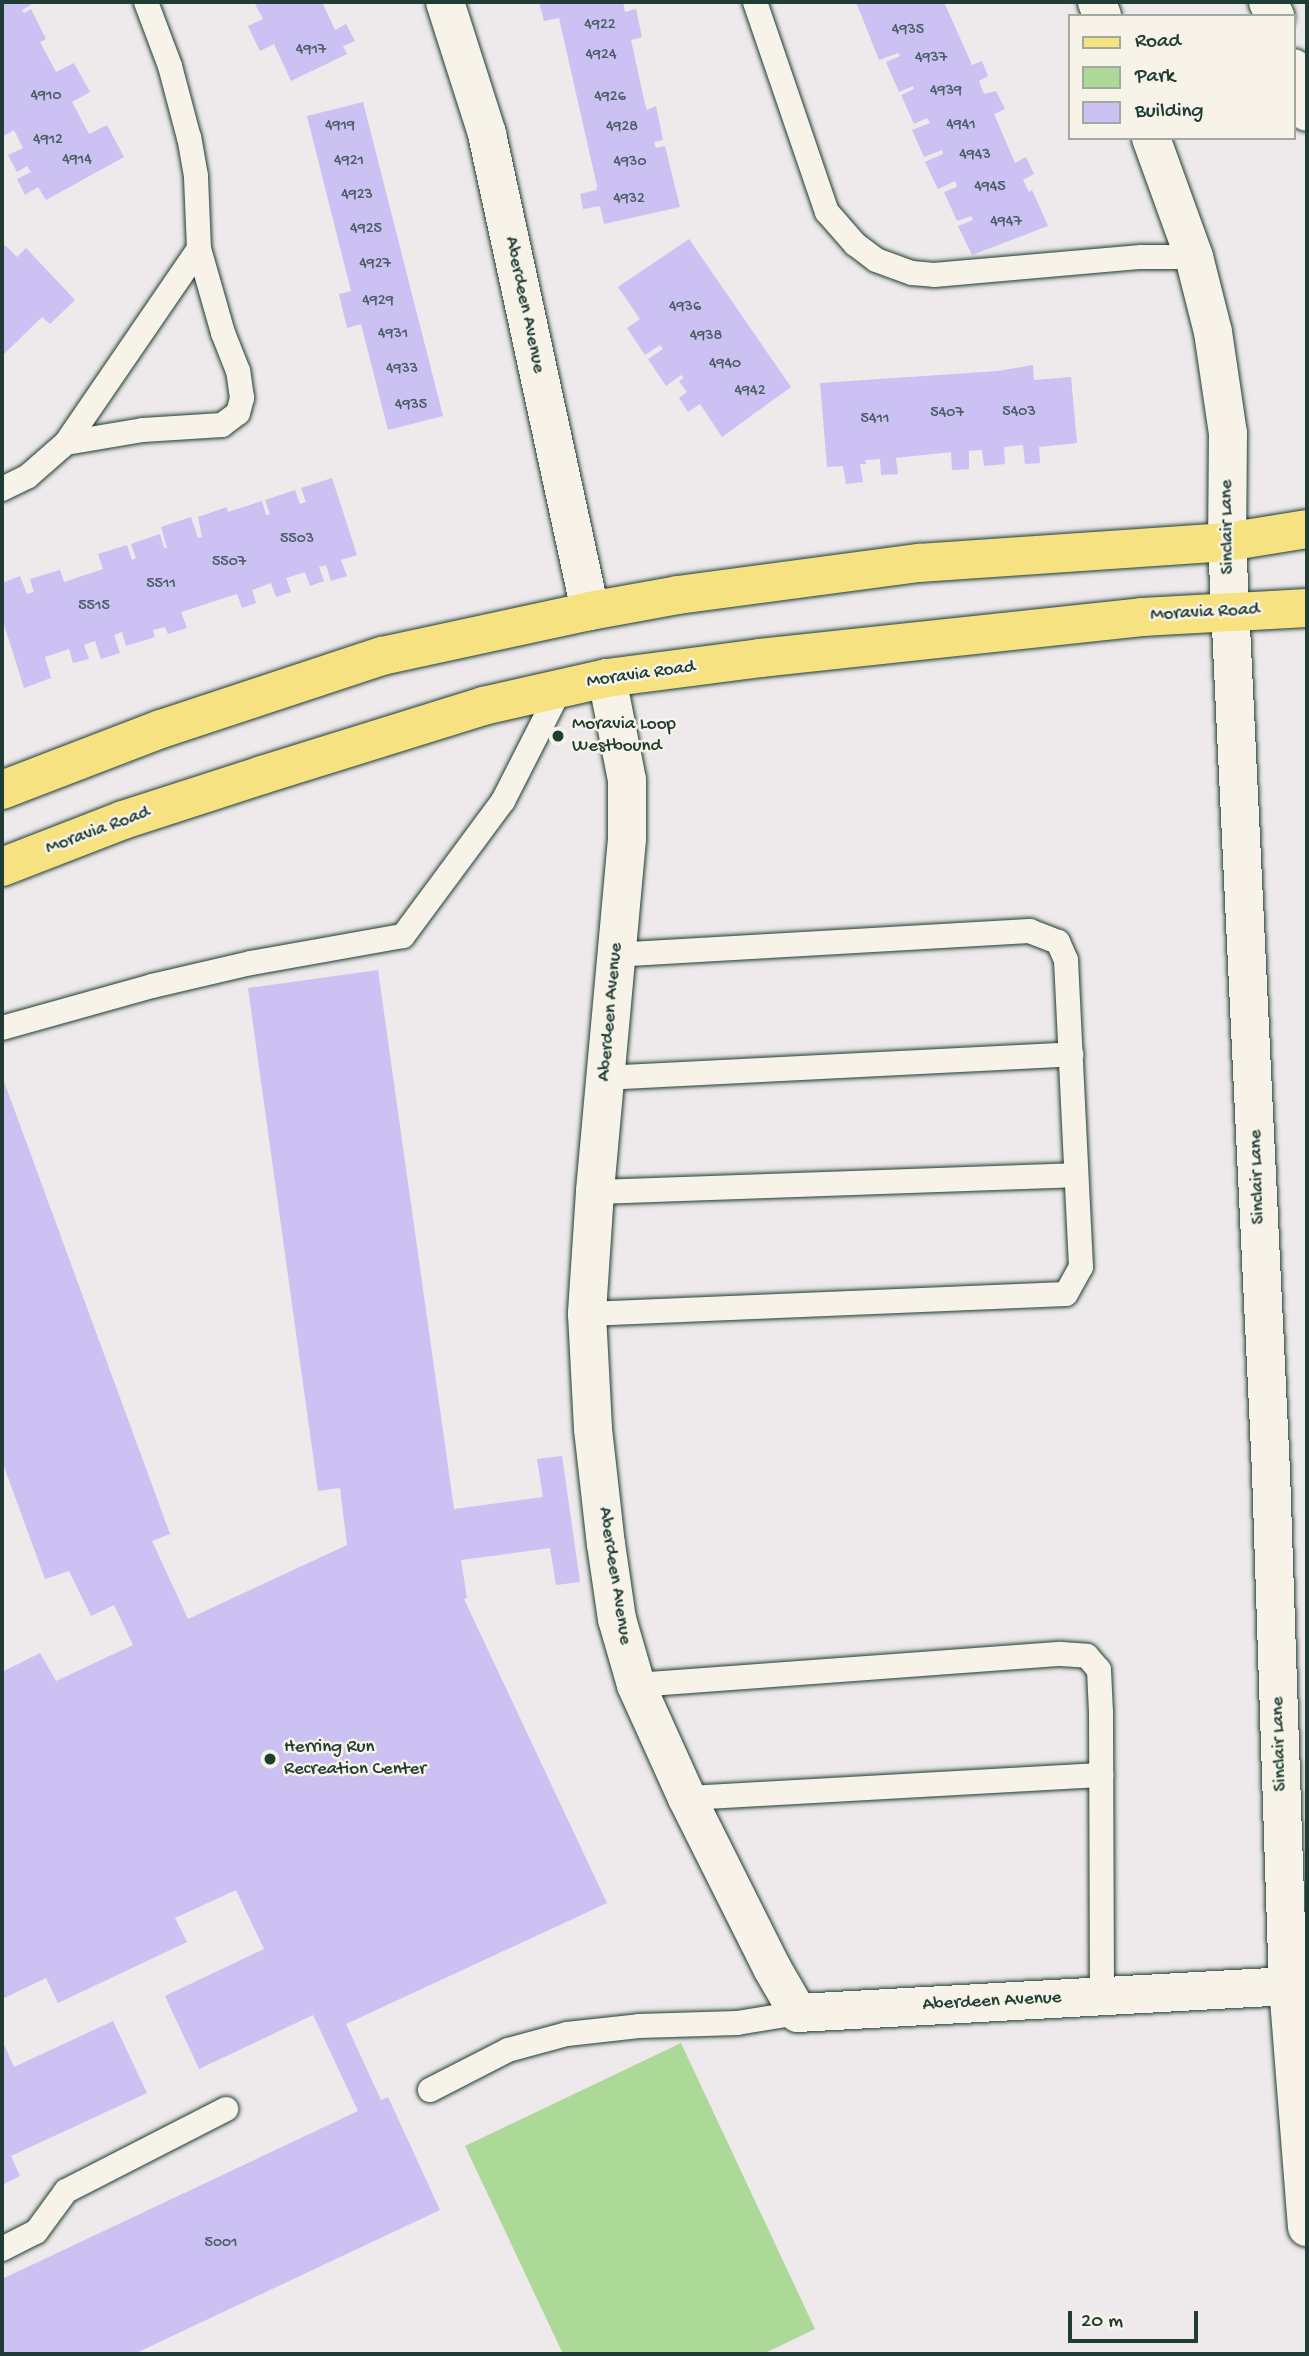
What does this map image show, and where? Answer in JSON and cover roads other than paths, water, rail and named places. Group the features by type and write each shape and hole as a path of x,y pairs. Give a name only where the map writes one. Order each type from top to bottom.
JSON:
{"main road":[{"path":"2,790 161,729 382,656 590,611 678,595 919,564 1227,542 1307,529"},
{"name":"Moravia Road","path":"2,867 123,820 484,706 561,687 607,678 1142,617 1307,608"}],"street":[{"name":"Aberdeen Avenue","path":"445,2 487,134 590,611"},
{"path":"1295,74 1307,112"},
{"name":"Sinclair Lane","path":"1152,140 1194,257 1213,332 1228,433 1227,542 1230,612 1298,1985 1307,2227"},
{"name":"Aberdeen Avenue","path":"607,678 627,780 627,839 595,1192 587,1314 593,1429 617,1619 636,1685 745,1917 799,2013 1298,1985"}],"lane":[{"path":"66,443 144,430 222,425 237,413 242,398 238,371 223,333 199,249 196,176 190,138 170,66 146,2"},
{"path":"755,2 827,212 855,244 876,260 912,273 934,275 1141,257 1194,257"},
{"path":"2,489 27,477 66,443 199,249"},
{"path":"2,1028 214,972 403,936 503,801 561,687"},
{"path":"587,1314 1066,1294 1081,1267 1066,960 1058,943 1030,931 616,955"},
{"path":"605,1078 1070,1054"},
{"path":"595,1192 1076,1175"},
{"path":"636,1685 1048,1655 1087,1656 1098,1670 1102,1996"},
{"path":"687,1798 1101,1775"},
{"path":"430,2090 508,2050 567,2034 639,2026 737,2023 799,2013"},
{"path":"2,2249 36,2232 66,2191 226,2109"}],"place":[{"name":"Moravia Loop Westbound","path":"558,736"},
{"name":"Herring Run Recreation Center","path":"270,1759"}]}
